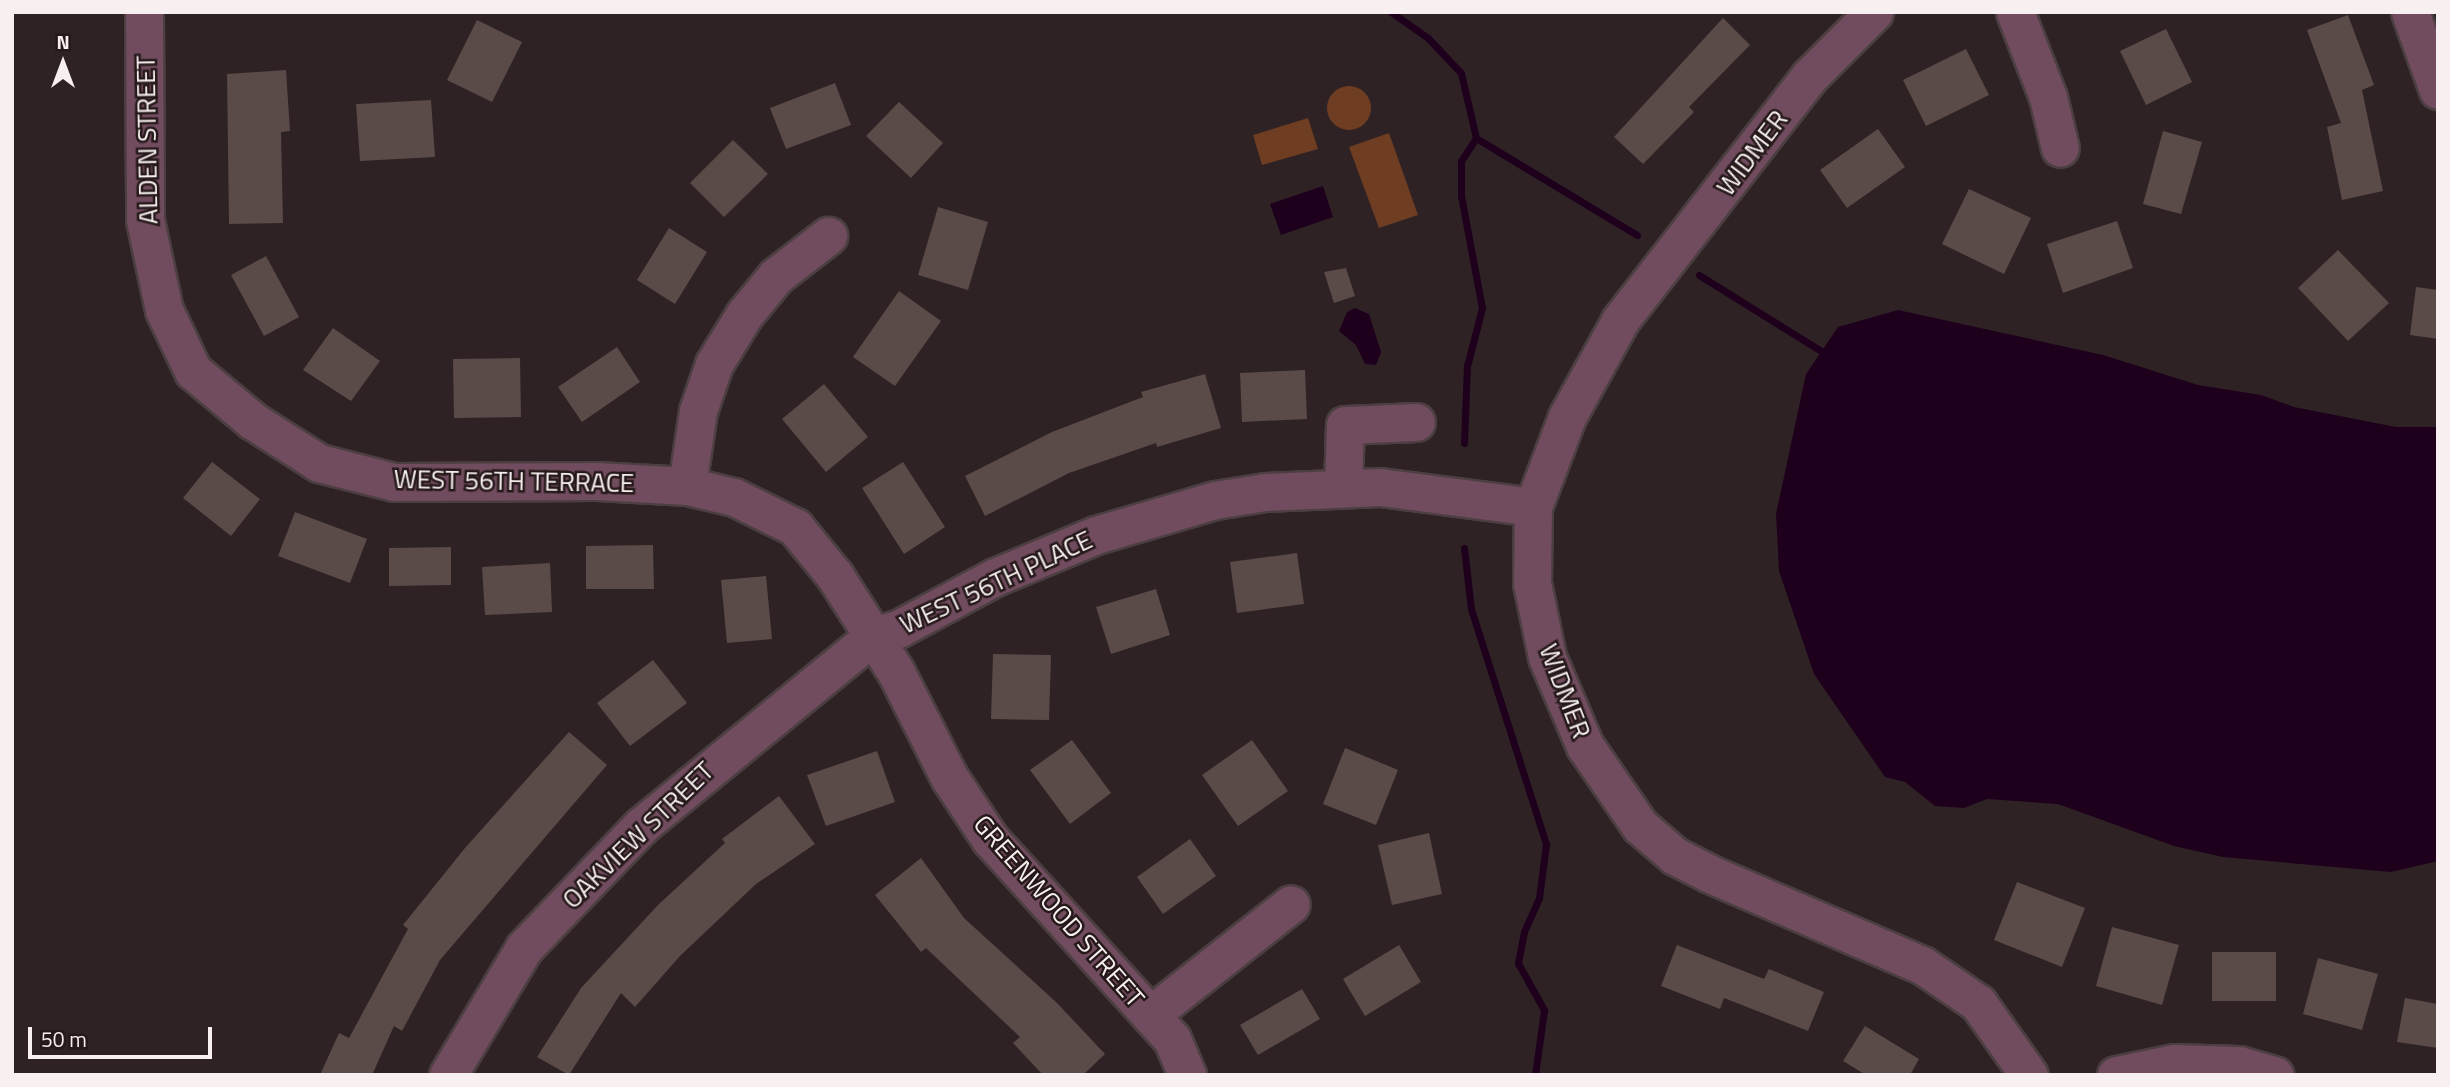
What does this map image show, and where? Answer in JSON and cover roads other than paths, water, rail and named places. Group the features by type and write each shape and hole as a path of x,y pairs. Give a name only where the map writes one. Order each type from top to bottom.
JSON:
{"street":[{"name":"ALDEN STREET","path":"145,12 145,220 155,266"},
{"name":"WIDMER","path":"1874,12 1809,77 1620,321 1567,417 1533,507 1532,583 1547,657 1585,746 1640,826 1675,856 1708,873 1922,965 1978,1003 2029,1075"},
{"path":"2015,12 2048,97 2060,148"},
{"path":"2410,12 2438,90"},
{"path":"687,486 698,411 714,364 744,314 776,276 828,236"},
{"name":"WEST 56TH TERRACE","path":"155,266 164,310 193,371 253,421 319,463 394,482 597,481 687,486 734,497 795,527 835,576 873,636"},
{"path":"1343,488 1345,425 1416,422"},
{"name":"WEST 56TH PLACE","path":"873,636 898,629 995,577 1096,535 1215,500 1343,488 1427,490 1533,507"},
{"name":"GREENWOOD STREET","path":"873,636 949,778 990,839 1172,1039 1187,1075"},
{"name":"OAKVIEW STREET","path":"448,1075 524,948 641,826 873,636"},
{"path":"1150,1015 1291,904"},
{"path":"2116,1075 2175,1063 2239,1065 2275,1075"}],"waterway":[{"path":"1391,12 1428,38 1461,73 1476,138 1637,235"},
{"path":"1464,443 1467,366 1482,308 1461,196 1461,161 1476,138"},
{"path":"1699,275 1821,351"},
{"path":"1464,548 1471,609 1546,844 1539,898 1524,932 1518,963 1544,1010 1535,1075"}]}
